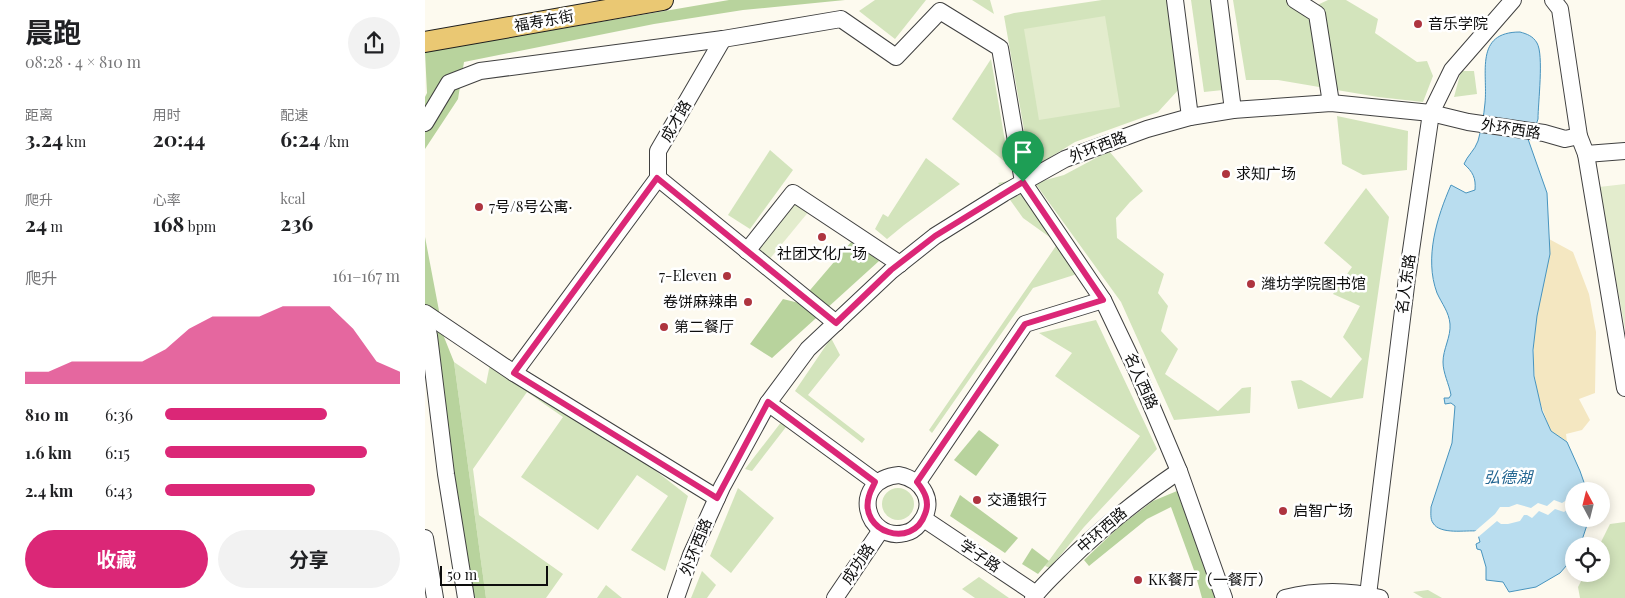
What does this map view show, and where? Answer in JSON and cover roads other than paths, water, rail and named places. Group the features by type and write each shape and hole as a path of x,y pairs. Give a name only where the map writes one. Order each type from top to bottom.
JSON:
{"main road":[{"name":"福寿东街","path":"425,42 663,0"}],"street":[{"path":"1175,0 1190,117"},
{"path":"1219,0 1233,110"},
{"path":"1295,0 1317,14 1331,103"},
{"name":"名人东路","path":"1374,596 1407,278 1431,113 1452,70 1513,0"},
{"path":"1553,0 1560,8 1579,136 1586,154 1625,388"},
{"path":"425,123 449,83 480,72 723,39 841,19 896,57 940,11 1000,48 1023,182"},
{"name":"成才路","path":"657,178 659,151 723,39"},
{"name":"外环西路","path":"675,598 691,556 717,498 768,402 808,349 900,264 935,236 1023,182 1065,159 1147,129 1190,117 1233,110 1331,103 1431,113 1468,122 1544,133 1565,140 1579,136"},
{"path":"1586,154 1625,151"},
{"path":"514,373 657,178 836,323"},
{"name":"名人西路","path":"1023,182 1103,300 1136,369 1179,471 1224,598"},
{"path":"747,250 793,193 900,264"},
{"path":"917,482 1025,324 1103,300"},
{"path":"425,313 514,373 717,498"},
{"path":"425,317 446,474 466,598"},
{"path":"768,402 875,482"},
{"name":"中环西路","path":"1034,596 1078,551 1108,524 1145,494 1179,471"},
{"path":"899,475 909,477 917,482 924,490 927,500 924,519 918,526 909,532 890,534 881,530 874,523 869,515 867,505 875,482 890,476 899,475"},
{"name":"学子路","path":"924,519 1034,596"},
{"name":"成功路","path":"835,598 881,530"},
{"path":"425,538 435,598"},
{"path":"1285,598 1304,594 1343,592 1374,596"}],"water":[{"name":"弘德湖","path":"1520,32 1527,35 1534,39 1539,49 1538,119 1528,139 1547,193 1550,254 1537,316 1533,350 1534,376 1542,411 1551,431 1567,442 1584,482 1565,482 1565,528 1586,528 1583,537 1565,537 1565,567 1560,573 1536,587 1509,592 1503,582 1486,580 1486,567 1481,550 1477,549 1476,544 1480,542 1477,531 1447,531 1436,527 1431,520 1431,507 1452,443 1455,406 1451,403 1445,404 1444,398 1449,398 1451,395 1443,362 1450,324 1447,312 1437,293 1433,280 1432,252 1434,238 1441,210 1451,185 1466,193 1475,190 1473,176 1464,164 1477,144 1481,127 1485,103 1486,56 1496,39 1505,34"}],"place":[{"name":"音乐学院","path":"1418,24"},
{"name":"求知广场","path":"1226,174"},
{"name":"7号/8号公寓·","path":"479,207"},
{"name":"社团文化广场","path":"822,237"},
{"name":"7-Eleven","path":"727,276"},
{"name":"潍坊学院图书馆","path":"1251,284"},
{"name":"卷饼麻辣串","path":"748,302"},
{"name":"第二餐厅","path":"664,327"},
{"name":"交通银行","path":"977,500"},
{"name":"启智广场","path":"1283,511"},
{"name":"KK餐厅（一餐厅）","path":"1138,580"}]}
